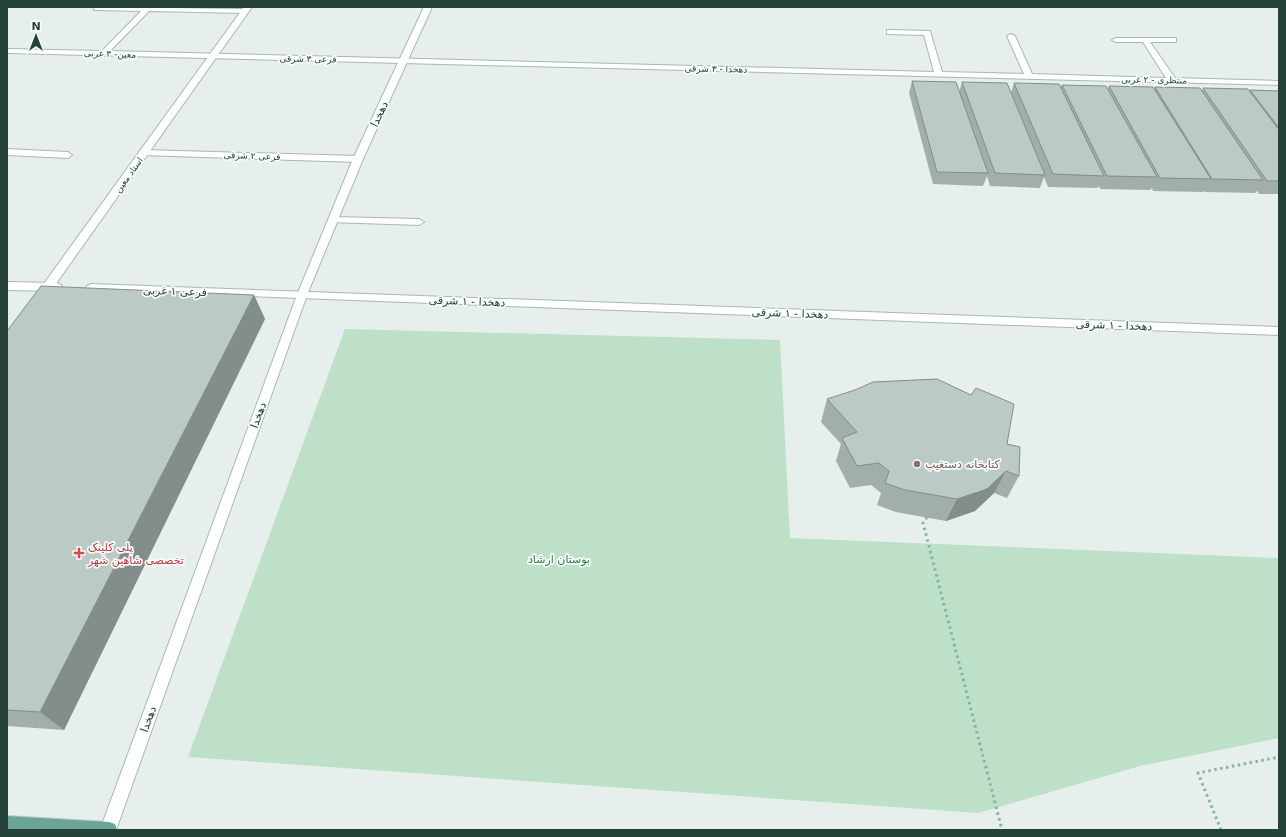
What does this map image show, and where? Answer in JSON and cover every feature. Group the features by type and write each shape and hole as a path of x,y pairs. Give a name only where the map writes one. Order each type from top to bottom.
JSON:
{"main road":[{"path":"7,824 108,830"}],"street":[{"name":"دهخدا","path":"108,830 302,295 358,159 428,7"},
{"path":"97,8 247,9"},
{"path":"103,54 147,9"},
{"name":"استاد معین","path":"35,305 247,9"},
{"path":"890,32 927,34 939,75"},
{"path":"1011,36 1029,77"},
{"path":"1116,40 1174,40"},
{"path":"1145,40 1172,80"},
{"name":"معین- ۳ غربی","path":"7,52 212,57"},
{"name":"فرعی ۳ شرقی","path":"212,57 403,62"},
{"name":"دهخدا - ۳ شرقی","path":"403,62 1029,77"},
{"name":"منتظری - ۲ غربی","path":"1029,77 1279,83"},
{"path":"7,152 68,155"},
{"name":"فرعی ۲ شرقی","path":"145,153 358,159"},
{"path":"333,220 419,222"},
{"path":"7,286 69,288"},
{"name":"فرعی ۱ غربی","path":"82,288 302,295"},
{"name":"دهخدا - ۱ شرقی","path":"302,295 1279,331"}],"path":[{"path":"927,517 923,523 1002,830"},
{"path":"1221,830 1198,774 1279,757"}],"green space":[{"name":"بوستان ارشاد","path":"345,329 780,340 790,538 1279,558 1279,738 1140,766 978,813 188,757"}],"building":[{"path":"912,81 956,82 988,173 937,172"},
{"path":"962,82 1007,83 1045,175 995,173"},
{"path":"1014,83 1059,84 1104,176 1053,174"},
{"path":"1062,85 1106,86 1157,177 1107,176"},
{"path":"1109,86 1153,87 1211,179 1160,178"},
{"path":"1155,87 1200,88 1263,180 1212,179"},
{"path":"1203,88 1248,89 1279,130 1279,181 1267,181"},
{"path":"1250,90 1279,91 1279,128"},
{"name":"پلی کلینک تخصصی شاهین شهر","path":"41,286 254,295 40,712 7,710 7,331"},
{"name":"کتابخانه دستغیب","path":"937,379 971,395 976,388 1014,404 1007,444 1020,447 1019,476 1006,471 987,489 957,499 905,490 885,483 889,471 879,463 857,466 842,438 857,432 827,399 855,390 873,382"}],"place":[{"name":"کتابخانه دستغیب","path":"917,464"},
{"name":"پلی کلینک تخصصی شاهین شهر","path":"79,553"}]}
